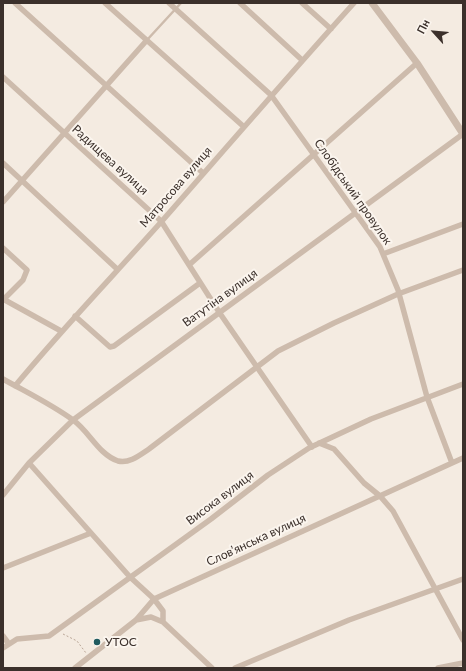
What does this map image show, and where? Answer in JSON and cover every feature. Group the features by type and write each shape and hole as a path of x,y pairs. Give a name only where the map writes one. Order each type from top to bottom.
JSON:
{"street":[{"path":"15,3 203,173"},
{"path":"105,3 243,126"},
{"name":"Слобідський провулок","path":"169,3 271,94 357,213 383,254 398,290 427,397 452,463"},
{"path":"240,3 302,60"},
{"path":"302,3 331,29"},
{"name":"Матросова вулиця","path":"15,386 61,331 161,221 271,94 354,3"},
{"path":"372,3 417,64 463,134"},
{"path":"3,202 147,40"},
{"path":"189,265 417,64"},
{"name":"Радищева вулиця","path":"3,77 161,221 219,312 258,366 312,447"},
{"name":"Ватутіна вулиця","path":"3,495 29,464 73,420 463,134"},
{"path":"3,163 117,269"},
{"path":"383,254 463,224"},
{"path":"3,248 27,270 22,280 3,299 61,331"},
{"path":"3,379 73,420 100,449 118,461 125,462 136,458 278,351 334,323 398,294 463,270"},
{"path":"75,316 104,343 110,347 114,346 200,283"},
{"name":"Висока вулиця","path":"3,648 17,639 49,636 53,634 212,519 268,475 312,447 427,397 463,384"},
{"path":"319,443 334,449 364,483 380,496 393,511 463,640"},
{"name":"Слов’янська вулиця","path":"75,668 136,620 154,599 463,458"},
{"path":"29,464 130,578 154,599 163,611 163,622"},
{"path":"3,568 90,533"},
{"path":"235,668 334,626 463,578"},
{"path":"136,620 151,617 163,622 212,668"},
{"path":"3,636 9,644"},
{"path":"438,668 463,663"}],"lane":[{"path":"147,40 181,3"}],"path":[{"path":"53,634 62,633 71,636 89,656"}],"place":[{"name":"УТОС","path":"97,642"}]}
